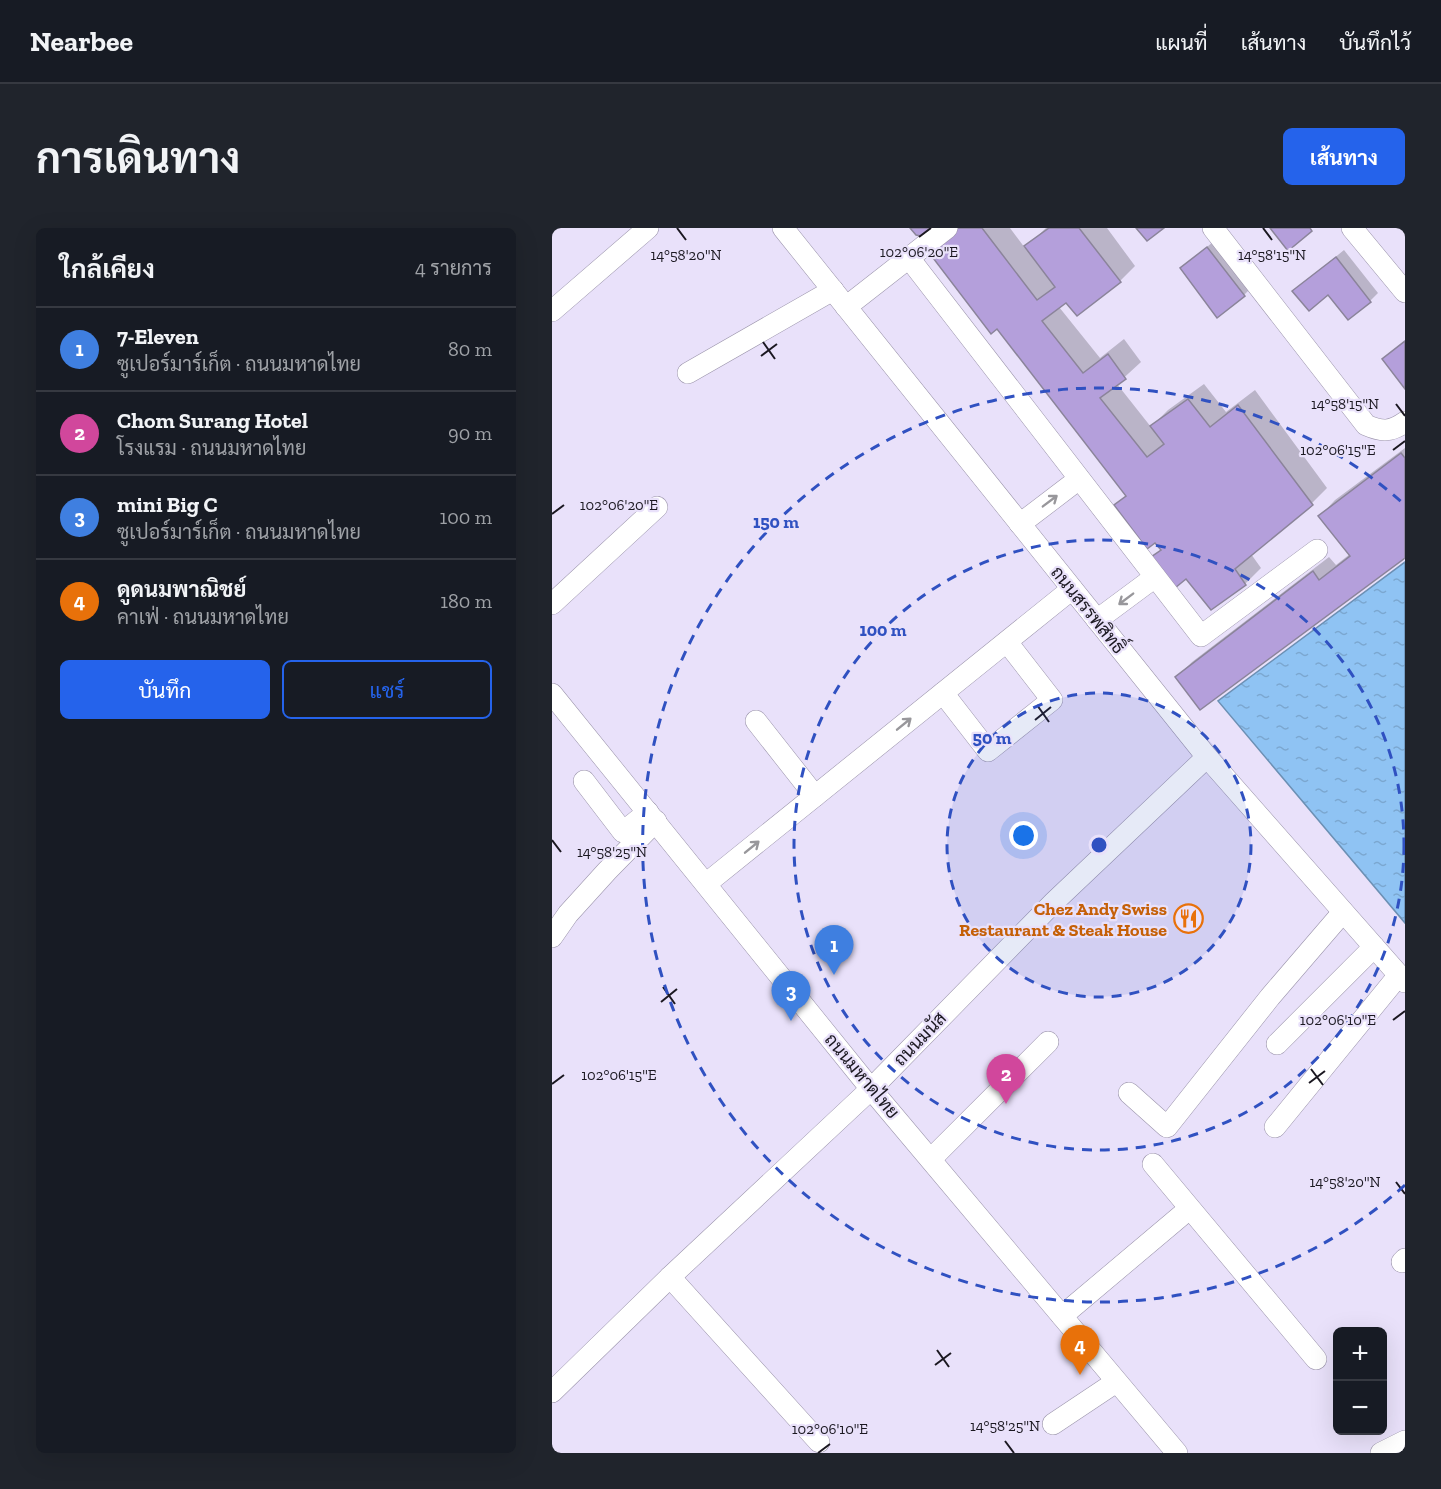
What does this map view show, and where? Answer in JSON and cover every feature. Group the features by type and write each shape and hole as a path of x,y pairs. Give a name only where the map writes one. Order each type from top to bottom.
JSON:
{"street":[{"name":"ถนนสรรพสิทธิ์","path":"783,228 1207,757 1402,978"},
{"path":"688,373 840,299 909,258 947,228"},
{"path":"1213,228 1366,425 1386,430 1396,428 1405,422"},
{"path":"1352,228 1405,292"},
{"path":"552,311 643,230"},
{"path":"909,258 1201,636 1317,550"},
{"path":"1020,524 1079,479"},
{"path":"552,604 657,507"},
{"path":"1097,620 1155,577"},
{"path":"707,883 1072,589"},
{"path":"943,693 988,751 1052,700 1007,642"},
{"name":"ถนนมหาดไทย","path":"552,694 872,1089 1177,1453"},
{"path":"756,721 815,796"},
{"name":"ถนนมนัส","path":"552,1392 670,1276 872,1089 1054,902 1207,757"},
{"path":"584,781 623,832 652,817"},
{"path":"552,937 568,914 652,817"},
{"path":"1129,1093 1167,1127 1270,997 1343,912"},
{"path":"1277,1044 1374,947"},
{"path":"1275,1127 1402,978"},
{"path":"932,1158 1048,1042"},
{"path":"1152,1164 1316,1359"},
{"path":"1062,1316 1189,1209"},
{"path":"670,1276 819,1442"},
{"path":"1053,1424 1116,1382"},
{"path":"1381,1453 1405,1441"}],"water":[{"path":"1405,562 1405,923 1218,701"}],"building":[{"path":"910,228 932,228 921,236 916,235"},
{"path":"957,228 982,228 1037,300 1055,287 1024,246 1049,228 1079,228 1121,282 1077,316 1066,303 1042,321 1083,373 1108,354 1126,379 1100,398 1147,457 1164,444 1150,426 1188,399 1210,427 1238,405 1313,505 1235,569 1246,585 1211,610 1186,579 1175,588 1151,557 1161,550 1155,543 1147,549 1114,505 1126,496 997,329 991,334 927,250"},
{"path":"1136,228 1164,228 1147,241"},
{"path":"1270,228 1310,228 1312,231 1288,251"},
{"path":"1207,247 1245,296 1217,318 1180,268"},
{"path":"1336,257 1371,302 1348,320 1328,295 1309,311 1292,291"},
{"path":"1405,341 1405,389 1382,359"},
{"path":"1401,453 1405,458 1405,558 1200,710 1175,677 1313,571 1319,580 1350,556 1318,516"}],"place":[{"name":"Chez Andy Swiss Restaurant & Steak House","path":"1188,919"},
{"name":"7-Eleven","path":"834,975"},
{"name":"mini Big C","path":"791,1021"},
{"name":"Chom Surang Hotel","path":"1006,1104"},
{"name":"ดูดนมพาณิชย์","path":"1080,1375"}]}
